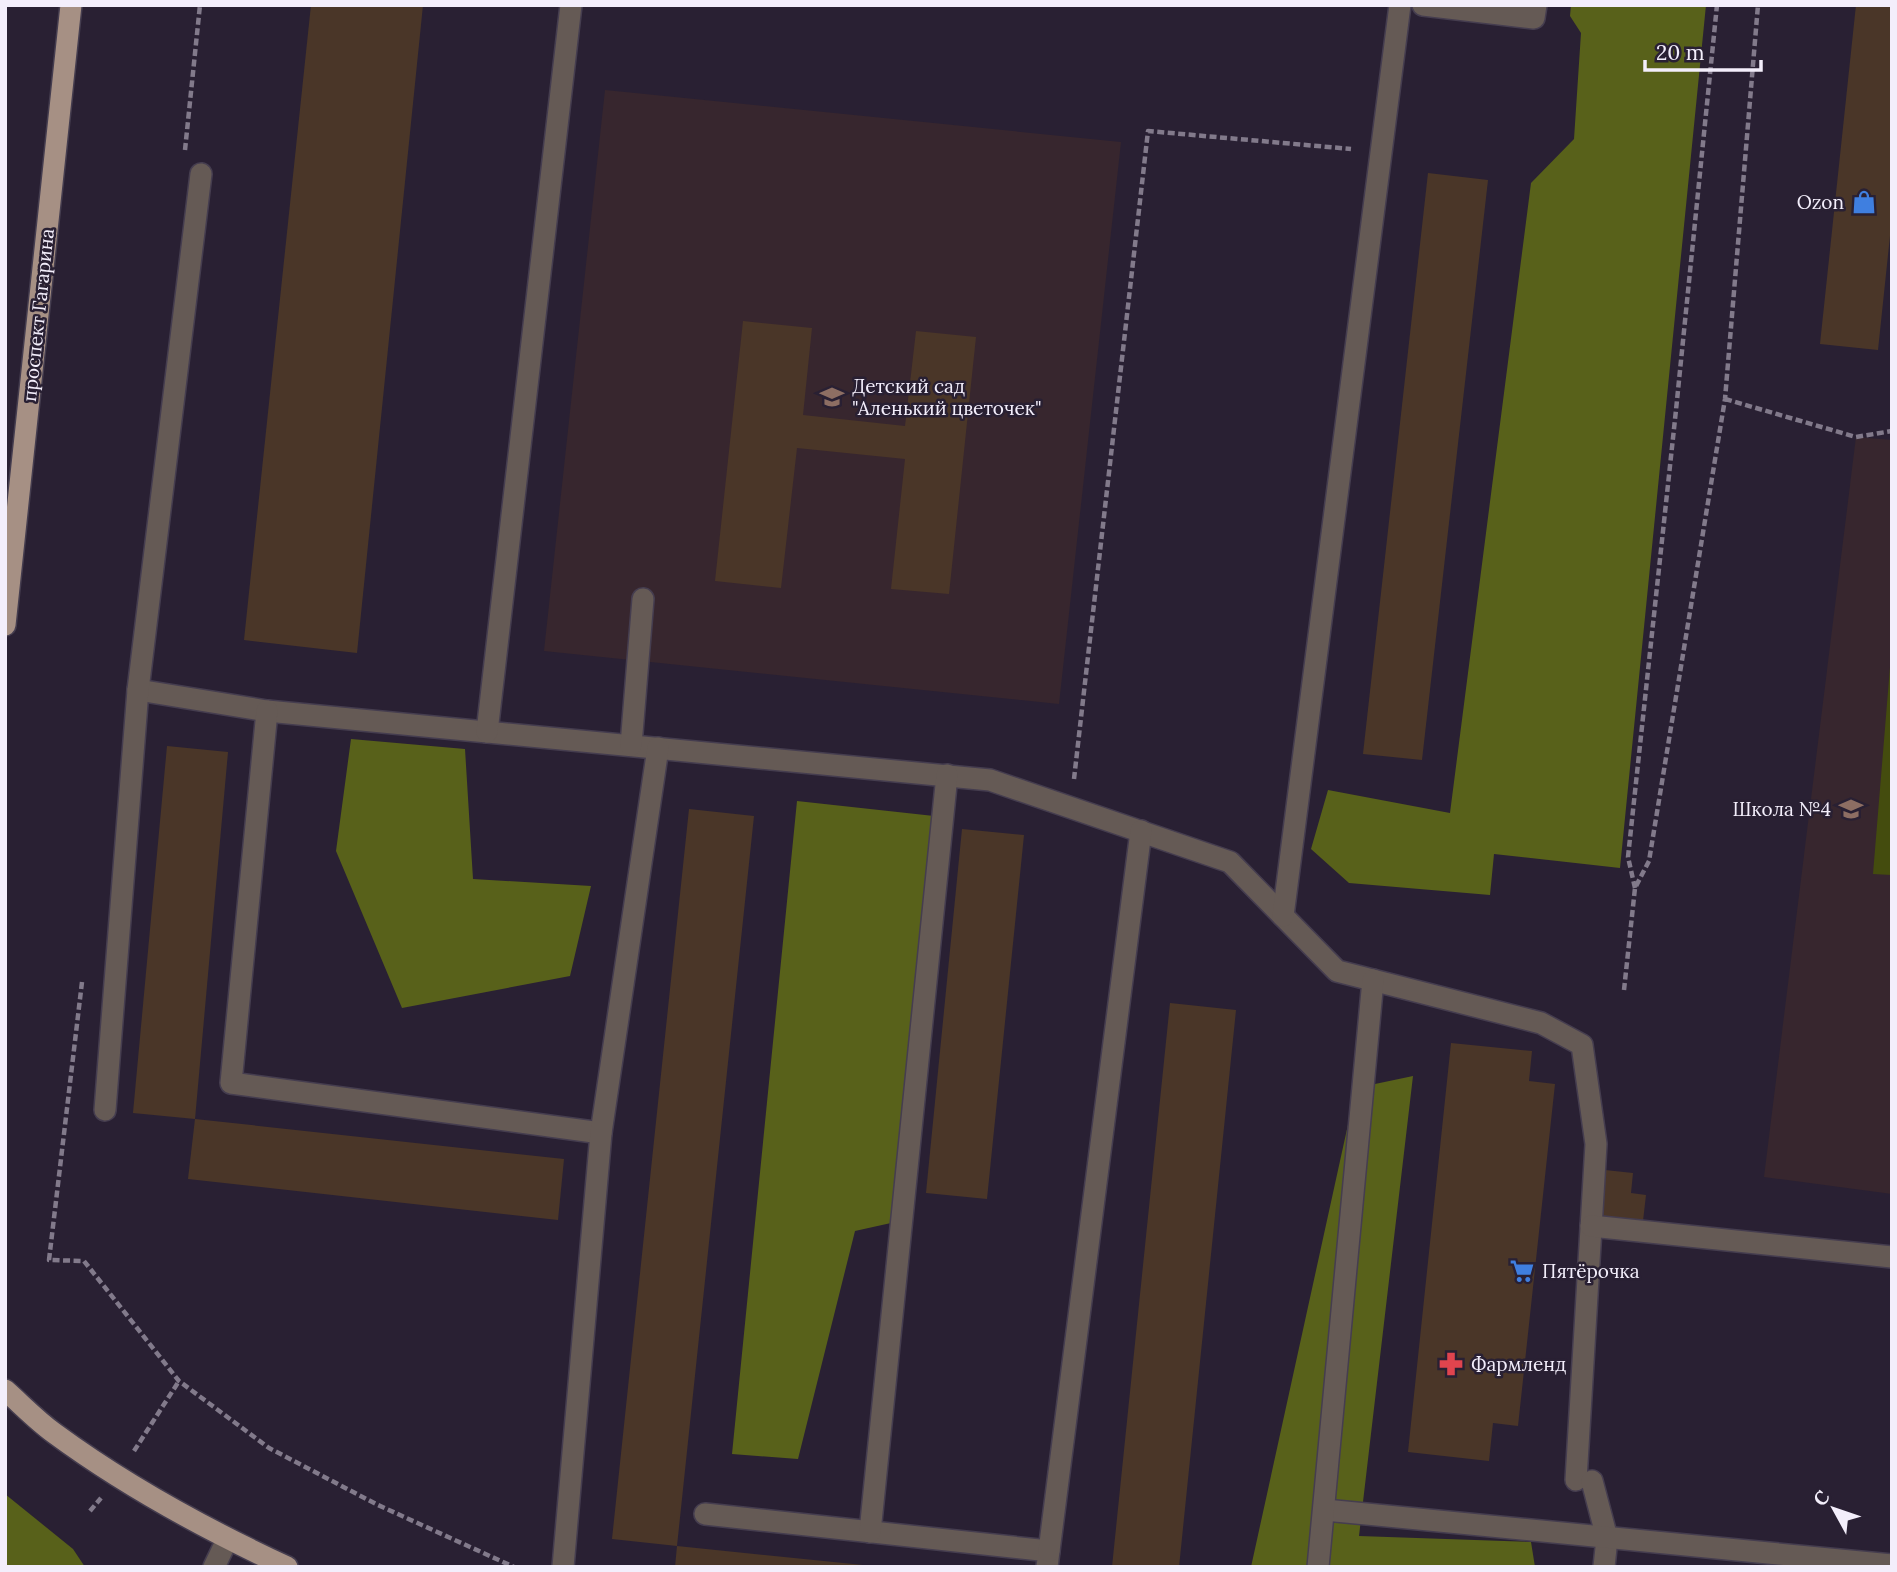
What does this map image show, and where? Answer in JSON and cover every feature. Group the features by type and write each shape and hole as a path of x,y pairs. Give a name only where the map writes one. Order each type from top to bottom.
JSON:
{"main road":[{"name":"проспект Гагарина","path":"5,625 71,5"},
{"path":"5,1390 51,1431 143,1493 227,1540 287,1567"}],"street":[{"path":"487,732 571,5"},
{"path":"1283,916 1399,5"},
{"path":"1423,5 1534,18 1536,5"},
{"path":"105,1110 138,690 201,173"},
{"path":"631,744 643,599"},
{"path":"138,690 267,711 990,779 1230,862 1337,971 1541,1023 1582,1045 1596,1144 1584,1480 1606,1538 1604,1567"},
{"path":"267,711 231,1083 600,1133"},
{"path":"563,1567 600,1133 658,748"},
{"path":"870,1532 947,775"},
{"path":"705,1514 870,1532 1048,1559 1140,831"},
{"path":"1318,1567 1373,980"},
{"path":"1591,1226 1892,1257"},
{"path":"1325,1510 1892,1565"},
{"path":"214,1567 227,1540"}],"path":[{"path":"185,151 200,5"},
{"path":"1636,888 1628,857 1717,5"},
{"path":"1624,990 1636,888 1649,861 1725,399 1758,5"},
{"path":"1071,807 1148,131 1381,151"},
{"path":"1725,399 1856,438 1892,431"},
{"path":"83,971 49,1260 85,1261 179,1381 270,1448 378,1505 514,1567"},
{"path":"90,1511 117,1476 179,1381"}],"shaded area":[{"name":"Детский сад \"Аленький цветочек\"","path":"605,90 1121,142 1059,704 544,651"},
{"name":"Школа №4","path":"1856,437 1892,440 1892,1194 1764,1177"}],"green space":[{"path":"1571,5 1706,5 1620,868 1494,854 1490,895 1349,883 1311,849 1328,790 1450,813 1531,183 1574,139 1581,33 1570,16"},
{"path":"1892,643 1892,875 1873,874"},
{"path":"351,739 465,749 473,879 591,886 570,976 402,1008 336,851"},
{"path":"797,801 934,816 900,1221 855,1231 798,1459 732,1454"},
{"path":"1413,1076 1359,1536 1531,1542 1535,1567 1251,1567 1356,1088"},
{"path":"5,1494 73,1549 85,1567 5,1567"}],"building":[{"path":"311,5 423,5 357,653 244,640"},
{"path":"1856,5 1892,5 1892,217 1878,350 1820,344"},
{"path":"1428,173 1488,180 1422,760 1363,754"},
{"path":"743,321 812,328 803,415 905,426 916,331 976,337 949,594 891,589 905,459 797,448 781,588 715,581"},
{"path":"167,746 228,752 195,1119 133,1113"},
{"path":"689,809 754,816 677,1546 612,1539"},
{"path":"962,829 1024,835 987,1199 926,1193"},
{"path":"1170,1003 1236,1010 1179,1567 1112,1567"},
{"path":"1451,1043 1532,1051 1529,1081 1555,1084 1518,1426 1493,1423 1489,1461 1408,1452"},
{"path":"195,1119 564,1159 558,1220 188,1179"},
{"path":"1605,1170 1633,1173 1631,1193 1646,1195 1643,1221 1600,1217"},
{"path":"677,1546 863,1565 863,1567 675,1567"}],"place":[{"name":"Ozon","path":"1864,202"},
{"name":"Детский сад \"Аленький цветочек\"","path":"832,397"},
{"name":"Школа №4","path":"1851,809"},
{"name":"Пятёрочка","path":"1522,1271"},
{"name":"Фармленд","path":"1451,1364"}]}
